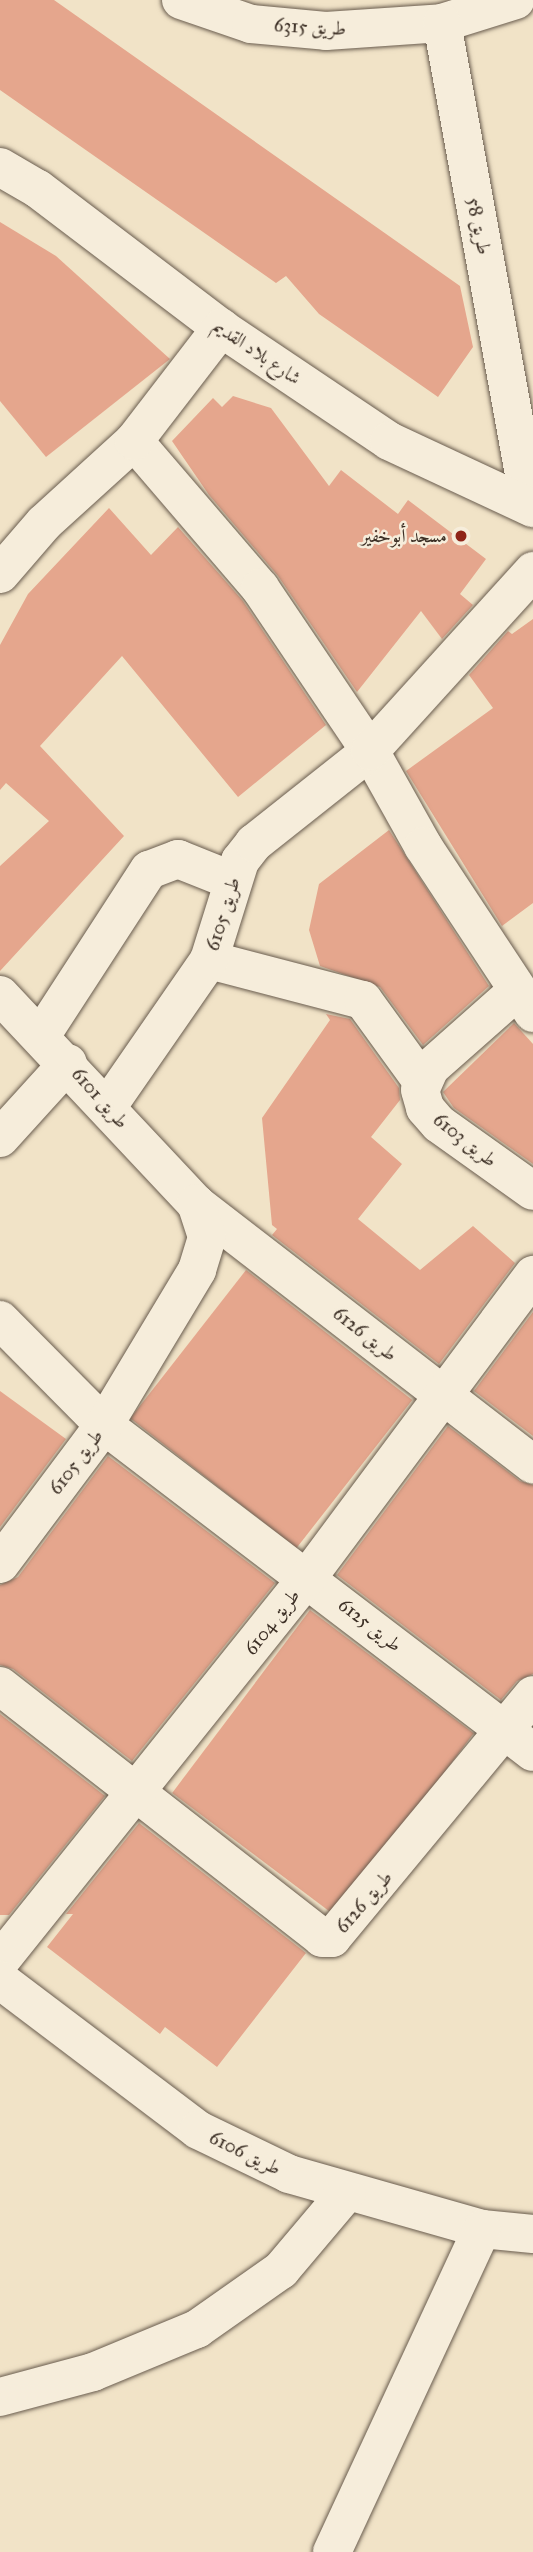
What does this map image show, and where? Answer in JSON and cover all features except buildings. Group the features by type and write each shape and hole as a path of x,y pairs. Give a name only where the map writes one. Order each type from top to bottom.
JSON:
{"street":[{"name":"طريق 6315","path":"181,0 251,24 326,31 442,23"},
{"path":"442,23 516,0"},
{"name":"طريق 58","path":"442,23 531,507"},
{"name":"شارع بلاد القديم","path":"0,167 38,189 221,328 389,441 531,507"},
{"path":"0,574 44,523 134,442 221,328"},
{"path":"134,442 253,579 370,751 423,846 525,1002 421,1080 357,996 209,960"},
{"name":"طريق 6105","path":"108,1106 209,960 233,881 254,843 370,751 533,571"},
{"path":"41,1036 149,870 178,859 233,881"},
{"name":"طريق 6101","path":"0,995 68,1063 197,1204"},
{"path":"0,1138 68,1063"},
{"name":"طريق 6103","path":"421,1080 422,1101 432,1116 533,1191"},
{"name":"طريق 6105","path":"0,1564 104,1425 197,1270 207,1237 197,1204"},
{"name":"طريق 6126","path":"197,1204 533,1464"},
{"name":"طريق 6104","path":"0,1961 308,1577 533,1275"},
{"name":"طريق 6125","path":"0,1320 104,1425 308,1577 519,1742"},
{"path":"0,1686 139,1791"},
{"name":"طريق 6126","path":"139,1791 322,1937 339,1935 519,1742 533,1695"},
{"name":"طريق 6106","path":"0,1980 198,2130 289,2174 482,2229 533,2234"},
{"path":"0,2397 93,2372 197,2329 281,2270 347,2192"},
{"path":"332,2552 482,2229"}],"place":[{"name":"مسجد أبوخفير","path":"461,536"}]}
